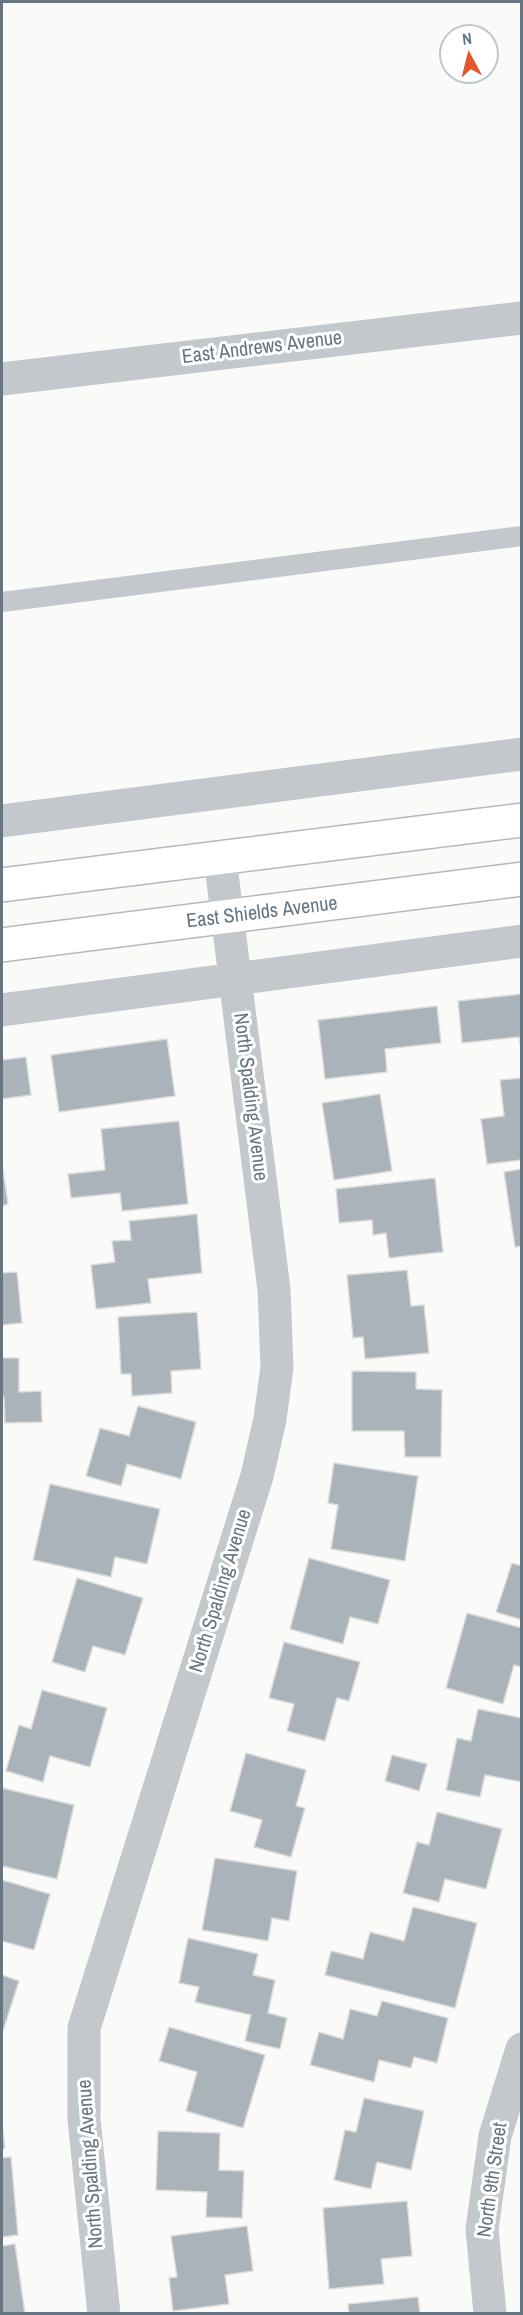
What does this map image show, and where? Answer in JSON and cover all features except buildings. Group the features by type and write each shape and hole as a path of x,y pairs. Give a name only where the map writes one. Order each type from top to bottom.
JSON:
{"main road":[{"path":"2,885 522,820"},
{"name":"East Shields Avenue","path":"2,945 522,879"}],"street":[{"name":"East Andrews Avenue","path":"2,378 522,318"},
{"path":"2,821 522,754"},
{"name":"North Spalding Avenue","path":"104,2313 84,2118 84,2028 257,1476 270,1419 277,1367 274,1290 220,858"},
{"path":"2,1010 522,942"},
{"name":"North 9th Street","path":"490,2313 482,2229 495,2136 522,2049"}],"lane":[{"path":"2,602 522,536"}]}
